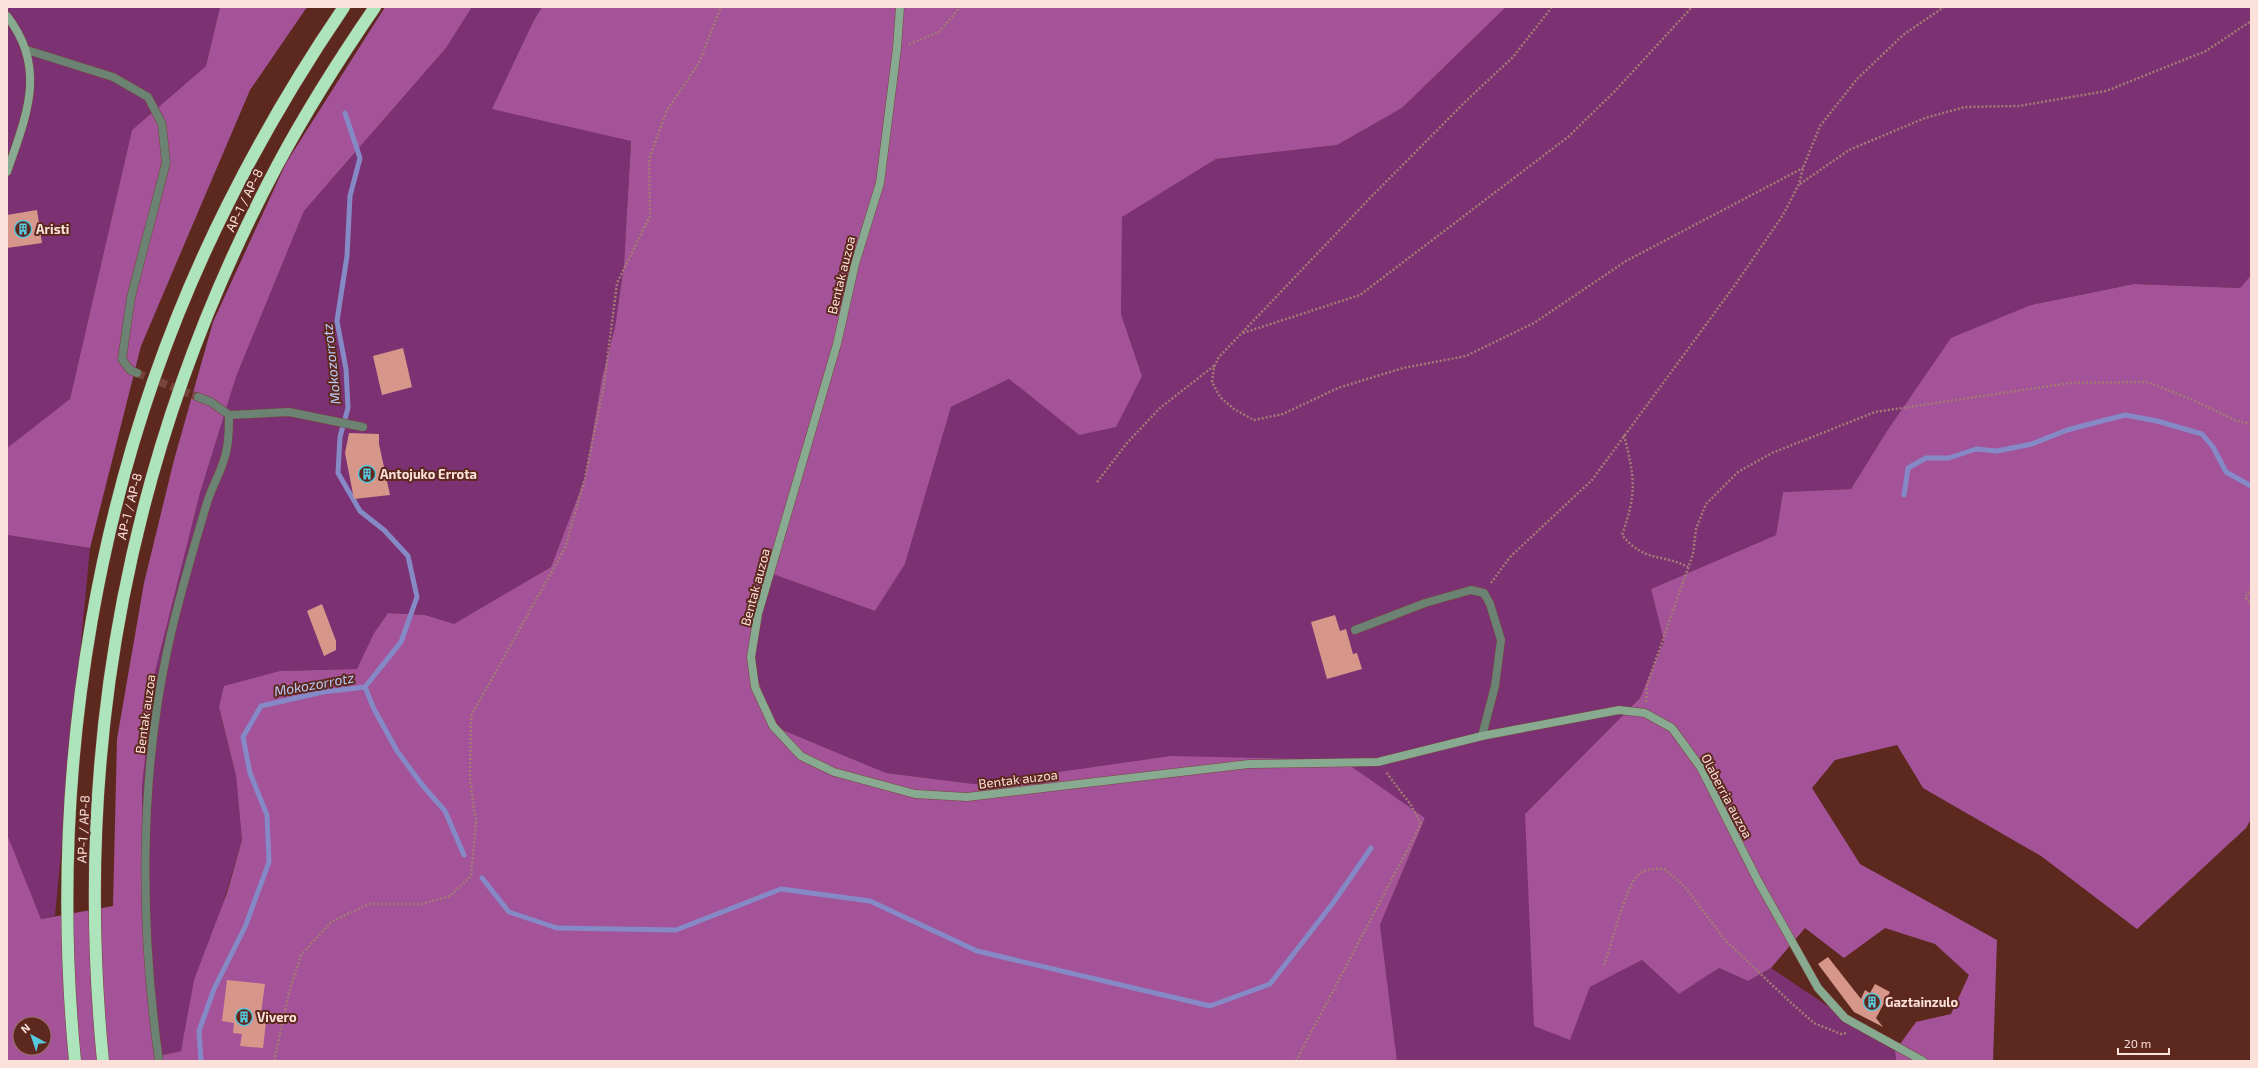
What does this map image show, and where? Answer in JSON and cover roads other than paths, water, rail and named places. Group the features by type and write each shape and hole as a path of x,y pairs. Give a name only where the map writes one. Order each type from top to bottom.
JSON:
{"highway":[{"name":"AP-1 / AP-8","path":"75,1061 69,930 70,806 82,682 92,620 118,498 155,378 201,262 227,206 256,150 316,49 344,7"},
{"name":"AP-1 / AP-8","path":"103,1061 95,932 95,870 101,747 117,625 143,505 179,388 225,273 279,162 341,57 374,7"}],"street":[{"name":"Bentak auzoa","path":"900,7 897,48 880,183 855,264 837,344 758,614 751,657 755,687 773,726 801,756 834,772 915,794 960,797 1249,764 1378,762"},
{"path":"7,16 27,50 31,71 30,98 27,114 7,172"},
{"path":"27,50 113,77 148,97 162,124 166,163 131,297 122,359 130,370 137,373"},
{"path":"198,397 211,402 229,415 289,412 363,427"},
{"name":"Bentak auzoa","path":"159,1061 154,1020 147,916 146,799 156,710 187,571 206,504 227,448 229,415"},
{"path":"1355,630 1425,603 1471,590 1484,593 1490,604 1501,640 1495,686 1482,736"},
{"name":"Olaberria auzoa","path":"1378,762 1482,736 1619,710 1645,713 1672,728 1701,768 1758,881 1818,988 1845,1018 1868,1033 1923,1061"}],"waterway":[{"name":"Mokozorrotz","path":"201,1061 199,1031 214,989 245,927 269,862 267,815 250,773 243,737 261,706 323,692 365,687 401,642 417,597 408,556 384,530 360,511 338,473 340,437 348,408 346,369 337,321 347,256 350,196 360,158 345,113"},
{"path":"1904,495 1908,468 1926,458 1949,458 1976,449 1997,451 2032,444 2067,430 2125,415 2157,421 2202,434 2213,447 2226,472 2251,486"},
{"path":"365,687 374,709 397,751 423,786 445,811 464,855"},
{"path":"482,878 509,912 557,928 676,930 781,889 870,901 977,951 1210,1006 1270,984 1333,903 1371,848"}],"tunnel":[{"path":"137,373 198,397"}],"place":[{"name":"Aristi","path":"23,229"},
{"name":"Antojuko Errota","path":"367,474"},
{"name":"Gaztainzulo","path":"1872,1002"},
{"name":"Vivero","path":"244,1017"}]}
